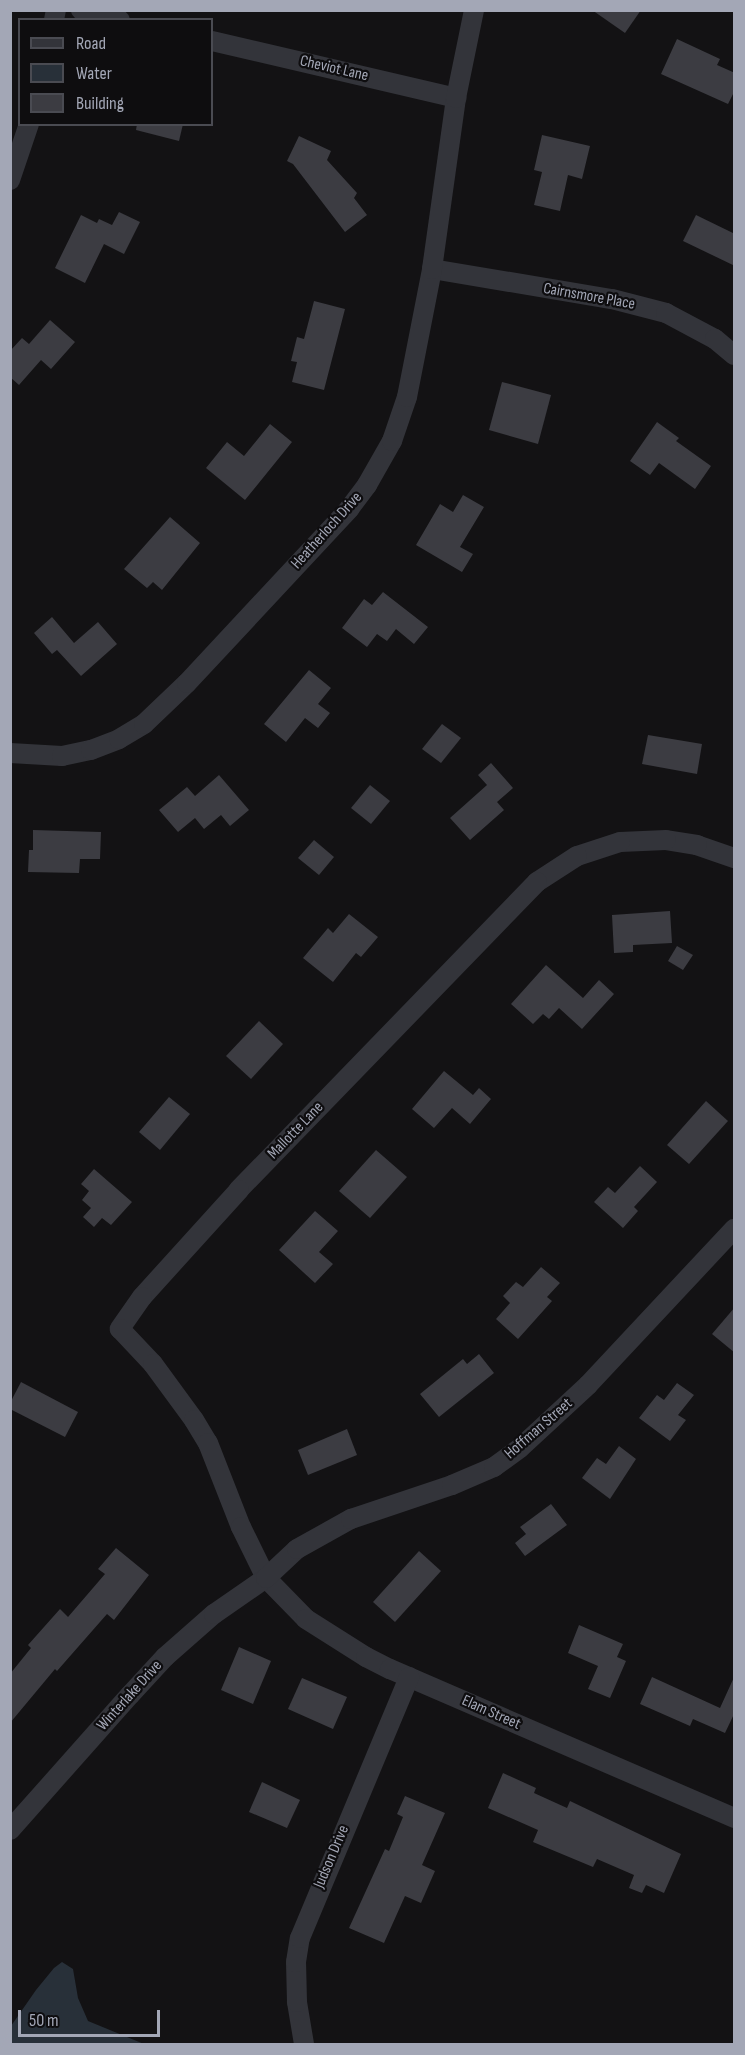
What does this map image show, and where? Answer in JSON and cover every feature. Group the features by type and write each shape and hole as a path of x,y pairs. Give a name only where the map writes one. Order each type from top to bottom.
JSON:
{"street":[{"path":"81,10 112,18"},
{"name":"Heatherloch Drive","path":"10,753 62,756 91,750 119,739 144,724 187,682 349,509 367,485 387,450 402,416 432,269 456,98 474,10"},
{"name":"Cheviot Lane","path":"213,41 456,98"},
{"path":"10,180 28,126"},
{"name":"Cairnsmore Place","path":"432,269 612,299 666,313 716,339 735,355"},
{"name":"Mallotte Lane","path":"266,1578 241,1527 207,1443 153,1364 120,1329 142,1297 239,1190 537,882 578,856 620,842 666,840 706,848 735,858"},
{"name":"Hoffman Street","path":"266,1578 297,1549 351,1519 452,1485 494,1467 520,1448 588,1385 735,1229"},
{"name":"Elam Street","path":"266,1578 306,1619 366,1657 735,1818"},
{"name":"Winterlake Drive","path":"10,1830 165,1657 214,1614 266,1578"},
{"name":"Judson Drive","path":"304,2044 297,2002 296,1962 300,1938 409,1677"}],"water":[{"path":"62,1962 73,1969 78,1998 88,2021 144,2044 11,2044 11,2026 36,1990"}],"building":[{"path":"592,10 641,10 625,33"},
{"path":"677,39 720,59 717,65 735,73 735,90 728,104 661,74"},
{"path":"137,126 183,126 179,141 136,130"},
{"path":"542,135 590,146 582,179 568,175 560,211 534,205 542,172 534,170"},
{"path":"299,136 331,151 327,160 357,193 354,198 367,215 345,232 293,164 287,161"},
{"path":"119,212 140,222 124,254 104,244 85,283 55,268 81,215 97,223 99,219 112,225"},
{"path":"696,215 735,234 735,266 683,241"},
{"path":"314,301 345,309 324,390 292,382 297,362 291,361 297,337 304,339"},
{"path":"50,320 75,342 51,369 41,360 19,385 10,377 10,351 22,338 29,344"},
{"path":"502,382 551,395 538,444 489,430"},
{"path":"657,422 679,438 676,441 711,466 695,489 659,463 650,475 630,461"},
{"path":"270,424 292,442 245,500 206,468 227,442 244,456"},
{"path":"463,495 484,507 460,547 473,554 462,572 416,545 440,504 453,512"},
{"path":"170,517 200,543 162,590 153,582 147,588 124,569"},
{"path":"383,592 428,627 414,644 396,629 387,641 377,634 367,647 342,628 364,599 372,605"},
{"path":"52,617 74,643 98,622 117,644 81,676 57,650 52,654 34,633"},
{"path":"309,670 331,688 318,704 330,713 318,728 305,718 286,742 264,724"},
{"path":"442,724 461,738 441,763 422,749"},
{"path":"648,735 702,744 697,774 642,764"},
{"path":"491,763 513,788 497,802 504,810 470,840 450,818 487,785 478,775"},
{"path":"219,775 249,810 230,826 221,815 204,829 195,818 178,832 159,810 187,787 195,796"},
{"path":"370,785 390,801 371,824 351,808"},
{"path":"33,830 101,832 100,859 80,859 79,873 28,872 29,850 33,850"},
{"path":"314,840 334,857 319,875 298,858"},
{"path":"670,911 672,943 633,945 633,952 614,953 612,915"},
{"path":"349,914 378,937 361,957 356,953 333,982 303,958 328,928 333,933"},
{"path":"677,946 693,955 683,970 668,961"},
{"path":"546,965 583,998 599,980 614,994 582,1029 559,1008 549,1019 543,1014 533,1024 511,1004"},
{"path":"259,1021 283,1044 251,1079 226,1056"},
{"path":"444,1071 473,1095 479,1088 491,1099 470,1124 452,1108 434,1128 412,1109"},
{"path":"169,1097 190,1114 160,1150 139,1132"},
{"path":"706,1101 728,1121 689,1164 667,1145"},
{"path":"376,1150 407,1177 370,1218 339,1191"},
{"path":"640,1166 657,1182 634,1207 638,1211 623,1228 594,1202 608,1187 615,1193"},
{"path":"94,1169 132,1202 111,1225 102,1218 94,1227 83,1217 91,1208 82,1200 89,1191 81,1184"},
{"path":"315,1211 338,1231 319,1252 333,1264 315,1283 279,1250"},
{"path":"541,1267 560,1283 547,1297 552,1301 518,1339 496,1319 510,1303 503,1296 516,1282 523,1287"},
{"path":"735,1307 735,1353 712,1334"},
{"path":"479,1354 494,1373 439,1417 420,1394 463,1359 467,1364"},
{"path":"21,1382 78,1412 65,1437 10,1409 10,1403"},
{"path":"677,1383 694,1395 678,1415 686,1420 670,1441 639,1418 657,1395 664,1400"},
{"path":"347,1429 357,1455 308,1475 298,1450"},
{"path":"619,1446 636,1459 610,1499 582,1478 597,1458 606,1464"},
{"path":"551,1504 567,1525 525,1556 515,1543 526,1534 520,1527"},
{"path":"116,1548 149,1575 114,1620 107,1614 57,1671 55,1669 10,1723 10,1674 31,1648 28,1645 60,1609 68,1617 105,1574 98,1569"},
{"path":"419,1551 441,1571 395,1622 373,1602"},
{"path":"579,1625 623,1644 617,1657 626,1661 610,1698 588,1689 598,1666 568,1653"},
{"path":"239,1647 271,1661 253,1704 221,1690"},
{"path":"735,1675 735,1712 725,1733 693,1719 690,1726 640,1704 652,1677 720,1708"},
{"path":"302,1678 347,1697 333,1729 288,1709"},
{"path":"503,1773 536,1788 534,1793 567,1808 570,1801 681,1854 664,1893 646,1885 642,1893 629,1888 634,1875 597,1859 593,1867 533,1842 538,1830 488,1808"},
{"path":"262,1782 300,1800 287,1828 249,1812"},
{"path":"405,1796 445,1813 422,1865 435,1871 421,1903 405,1896 384,1943 349,1928 385,1849 389,1851 403,1817 397,1814"}]}
